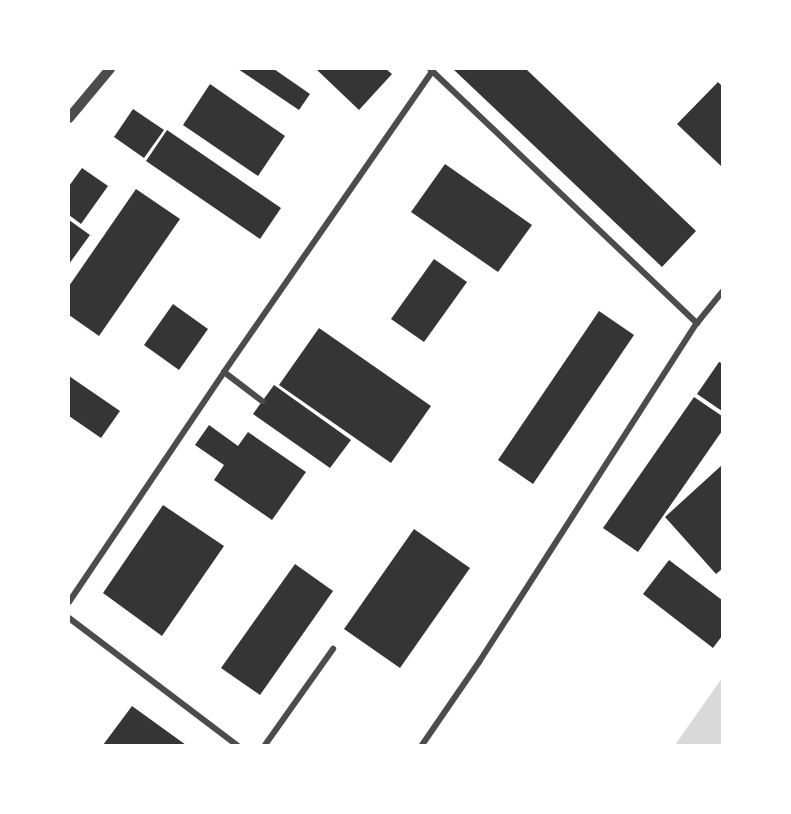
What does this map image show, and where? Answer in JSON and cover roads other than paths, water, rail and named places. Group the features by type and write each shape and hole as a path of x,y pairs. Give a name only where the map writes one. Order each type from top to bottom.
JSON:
{"street":[{"path":"69,118 110,69"},
{"path":"69,602 431,70 697,323"},
{"path":"422,745 479,662 697,323 722,292"},
{"path":"224,372 262,400"},
{"path":"69,618 237,745"},
{"path":"265,745 333,649"}]}
